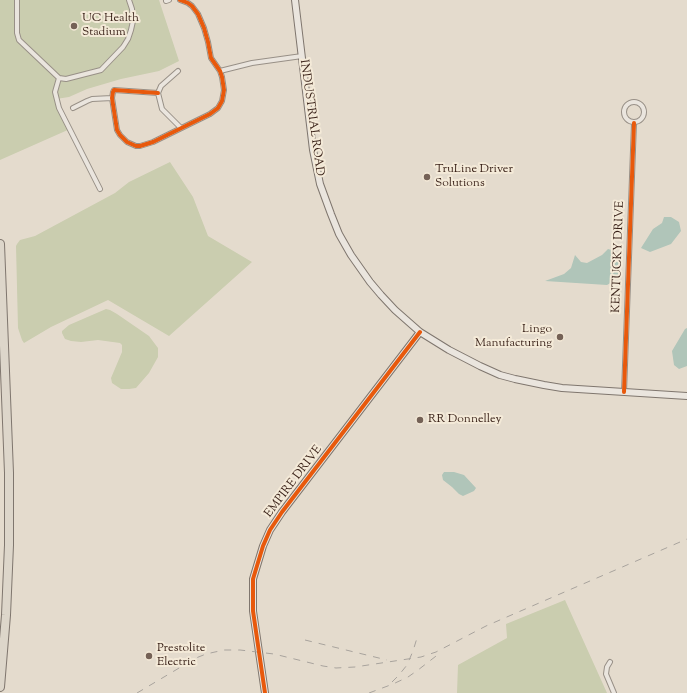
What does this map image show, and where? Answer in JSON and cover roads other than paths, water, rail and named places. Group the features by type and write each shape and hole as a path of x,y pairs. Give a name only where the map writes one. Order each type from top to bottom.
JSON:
{"highway":[{"path":"0,244 9,473 9,545 6,615 0,687"}],"main road":[{"name":"INDUSTRIAL ROAD","path":"295,0 313,150 320,184 339,234 351,255 370,282 395,310 420,332 446,349 500,375 562,388 687,396"},
{"name":"EMPIRE DRIVE","path":"265,693 253,611 253,579 270,530 282,512 420,332"}],"street":[{"path":"17,0 19,40 59,78 66,79 102,70 123,48 130,35 133,21 132,9 129,0"},
{"path":"158,93 116,89 113,92 112,98 116,130 123,139 136,146 146,145 210,114 218,108 222,101 224,90 222,77 220,71 211,58 206,31 198,14 192,6 180,0"},
{"path":"220,71 252,63 302,56"},
{"path":"178,71 161,86 158,93 162,109 181,128"},
{"path":"59,78 55,92 57,102 100,189"},
{"path":"73,108 87,101 112,98"},
{"path":"637,102 643,106 645,114 641,120 634,123 626,119 624,111 630,103 637,102"},
{"name":"KENTUCKY DRIVE","path":"624,392 634,123"},
{"path":"610,662 607,667 606,674 614,693"}],"railway":[{"path":"137,693 196,658 224,650 240,650 274,654 336,668 355,667 421,657 436,652 486,626 687,539"},
{"path":"392,682 407,665 417,638"},
{"path":"305,640 387,660"},
{"path":"369,693 408,677 440,653"}],"place":[{"name":"UC Health Stadium","path":"74,26"},
{"name":"TruLine Driver Solutions","path":"427,177"},
{"name":"Lingo Manufacturing","path":"560,337"},
{"name":"RR Donnelley","path":"420,420"},
{"name":"Prestolite Electric","path":"149,656"}]}
